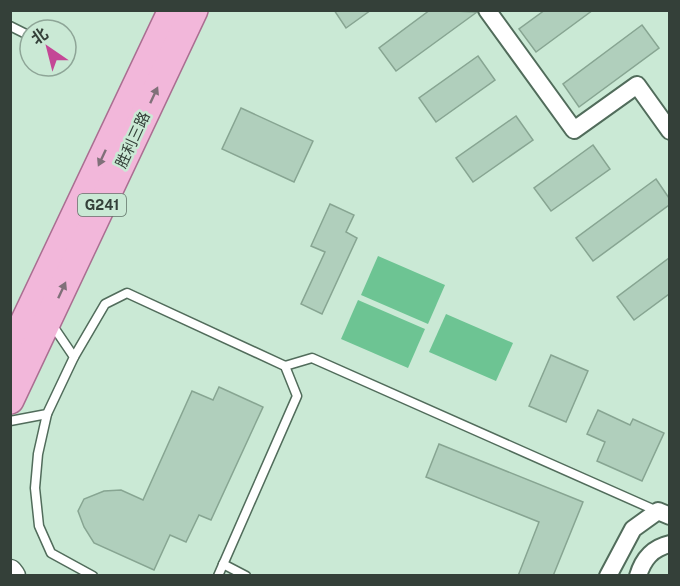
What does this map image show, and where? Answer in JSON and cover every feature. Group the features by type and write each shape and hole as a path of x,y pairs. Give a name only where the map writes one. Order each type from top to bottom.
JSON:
{"main road":[{"name":"胜利三路","path":"10,352 172,10"},
{"name":"胜利三路","path":"10,400 194,10"}],"street":[{"path":"487,10 574,130 638,86 669,131"},
{"path":"608,576 633,529 664,514"},
{"path":"638,576 641,566 651,551 669,544"}],"lane":[{"path":"93,576 51,553 39,526 36,488 38,454 47,414 74,357 105,304 127,293 285,366 312,358 664,514"},
{"path":"48,318 74,357"},
{"path":"218,576 297,396 285,366"},
{"path":"10,421 47,414"},
{"path":"223,564 246,576"}],"green space":[{"path":"378,256 445,285 428,324 361,295"},
{"path":"358,300 425,329 408,368 341,339"},
{"path":"446,314 513,343 496,381 429,352"}],"building":[{"path":"334,10 371,10 346,28"},
{"path":"430,10 477,12 396,71 379,48"},
{"path":"545,10 593,10 536,52 519,29"},
{"path":"642,25 659,48 579,107 563,84"},
{"path":"478,56 495,80 436,122 419,98"},
{"path":"241,108 313,141 294,182 222,149"},
{"path":"516,116 533,140 473,182 456,158"},
{"path":"593,145 610,169 551,211 534,188"},
{"path":"656,179 669,198 669,205 593,261 576,238"},
{"path":"330,204 354,215 346,232 357,238 322,314 301,304 325,252 311,246"},
{"path":"669,258 669,294 634,320 617,297"},
{"path":"551,355 588,371 566,422 529,406"},
{"path":"219,387 263,407 211,520 199,515 186,542 170,535 154,570 94,543 78,511 84,499 104,491 121,490 143,500 192,391 213,400"},
{"path":"598,410 630,425 633,419 664,433 642,481 597,461 605,442 587,434"},
{"path":"439,444 583,502 553,576 518,576 539,522 426,477"}]}
